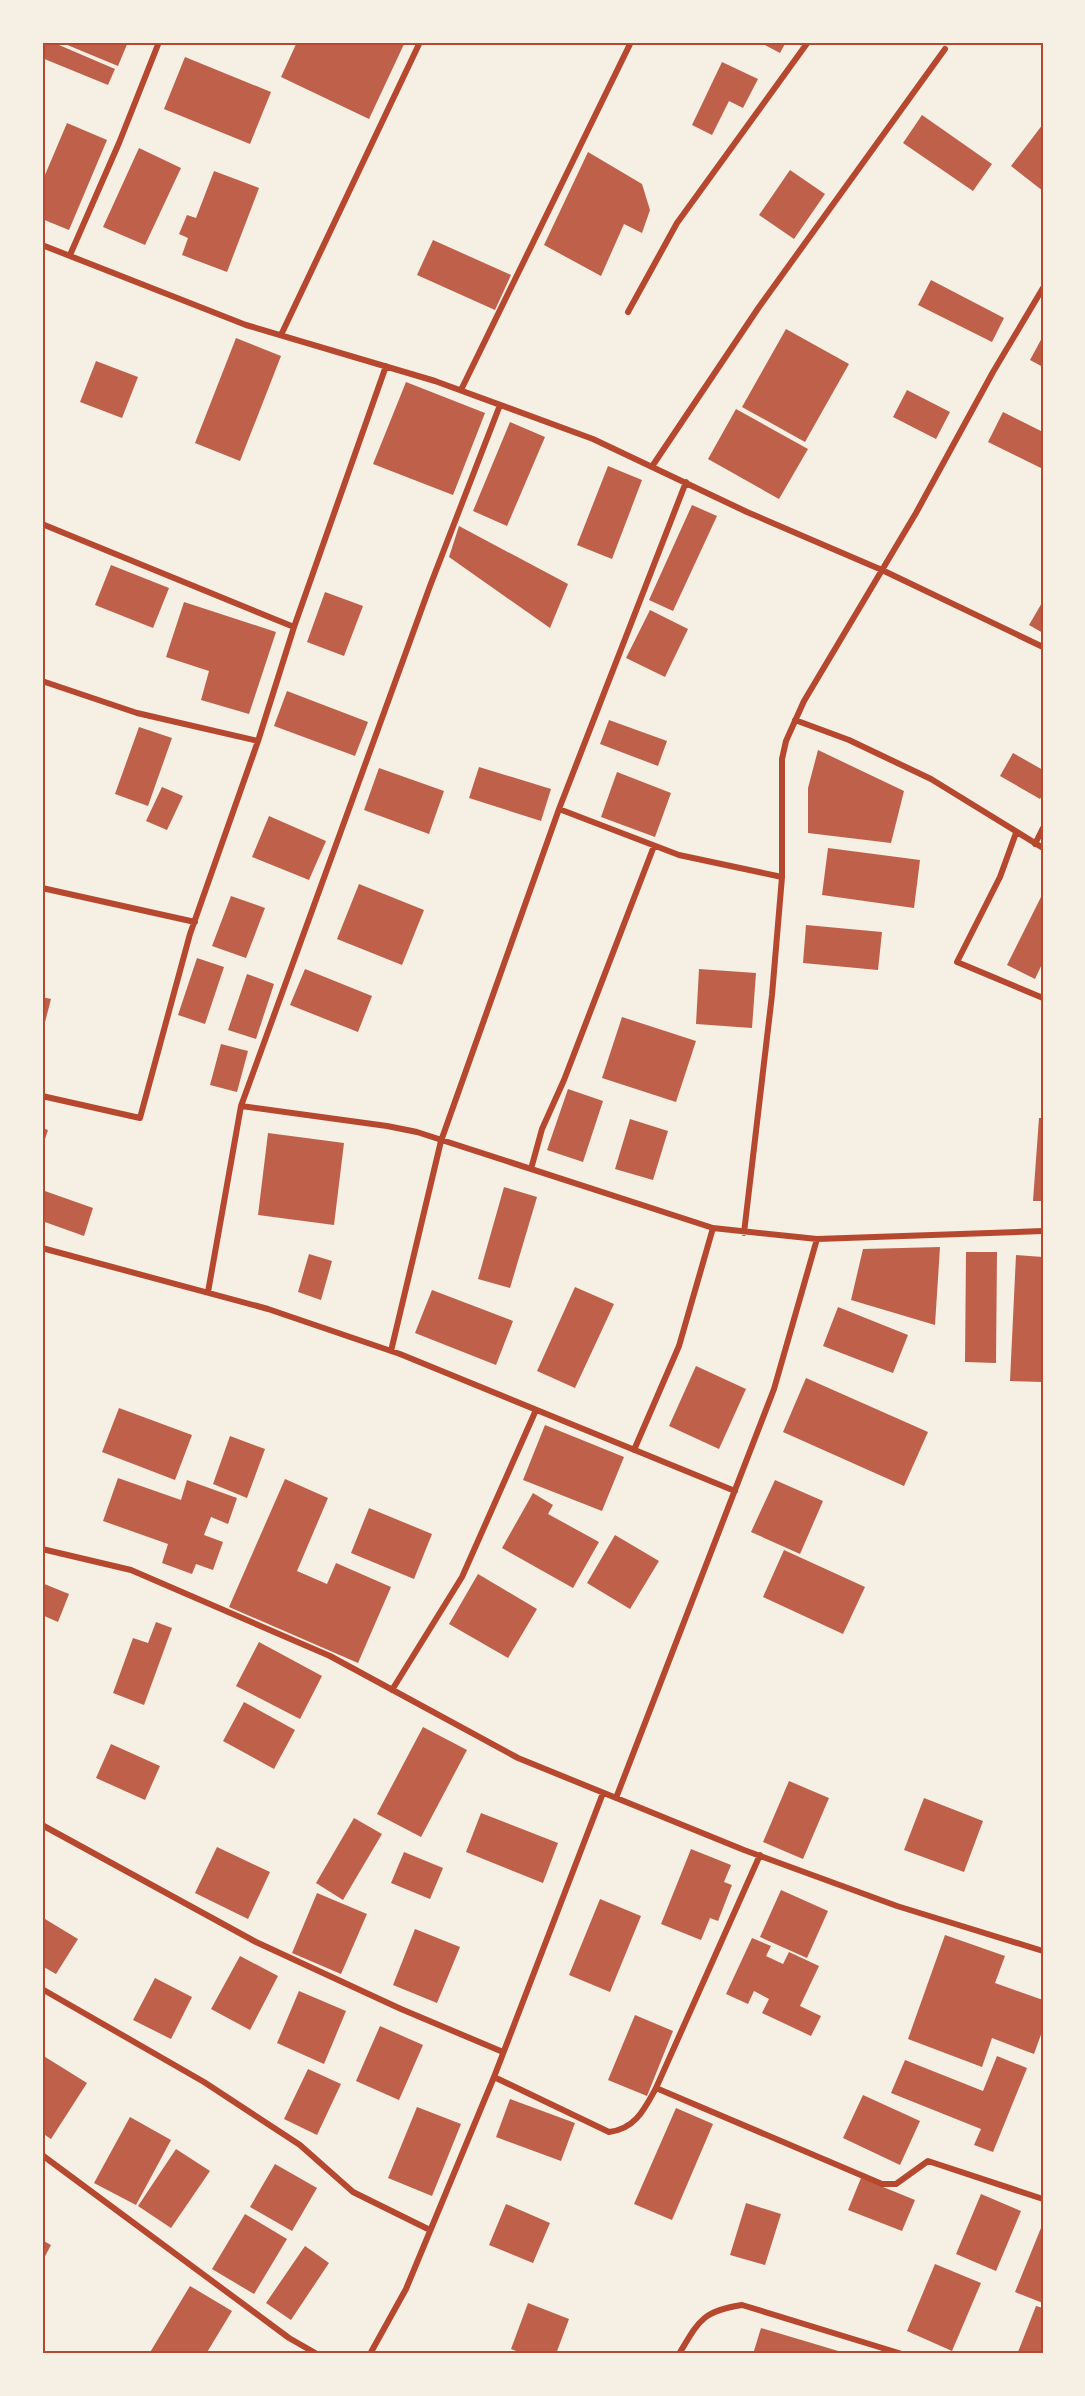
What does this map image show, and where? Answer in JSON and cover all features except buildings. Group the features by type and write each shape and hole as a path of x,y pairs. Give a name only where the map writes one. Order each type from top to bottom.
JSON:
{"street":[{"path":"70,255 119,143 159,42"},
{"path":"280,335 420,42"},
{"path":"461,390 631,42"},
{"path":"628,312 677,223 808,42"},
{"path":"652,465 759,307 945,49"},
{"path":"42,245 246,325 461,390 593,439 747,512 882,570 1043,647"},
{"path":"744,1233 772,995 782,877 782,759 795,720 1043,288"},
{"path":"42,1096 140,1118 195,922 258,741 294,627 386,366"},
{"path":"208,1293 241,1106 430,586 500,405"},
{"path":"391,1351 441,1141 559,809 686,482"},
{"path":"42,524 294,627"},
{"path":"42,681 137,713 258,741"},
{"path":"795,720 849,740 931,779 1043,848"},
{"path":"559,809 679,855 782,877"},
{"path":"1035,844 1043,828"},
{"path":"1016,833 1000,877 957,962 1043,998"},
{"path":"531,1169 542,1129 564,1080 654,846"},
{"path":"42,888 195,922"},
{"path":"241,1106 387,1126 531,1169 713,1228 744,1233 817,1239 1043,1231"},
{"path":"634,1450 679,1346 713,1228"},
{"path":"616,1798 774,1389 817,1239"},
{"path":"42,1248 268,1309 391,1351 735,1491"},
{"path":"392,1690 462,1577 536,1410"},
{"path":"42,1549 131,1570 330,1656 518,1758 603,1793 759,1855 897,1906 1043,1951"},
{"path":"370,2354 406,2289 494,2077 603,1793"},
{"path":"42,1825 256,1942 400,2009 503,2052"},
{"path":"494,2077 609,2132 621,2131 641,2115 656,2088 759,1855"},
{"path":"42,1989 204,2082 300,2145 353,2192 430,2230"},
{"path":"656,2088 882,2184 896,2184 928,2161 1043,2199"},
{"path":"42,2155 289,2338 317,2354"},
{"path":"679,2354 700,2321 717,2309 742,2305 902,2354"}]}
